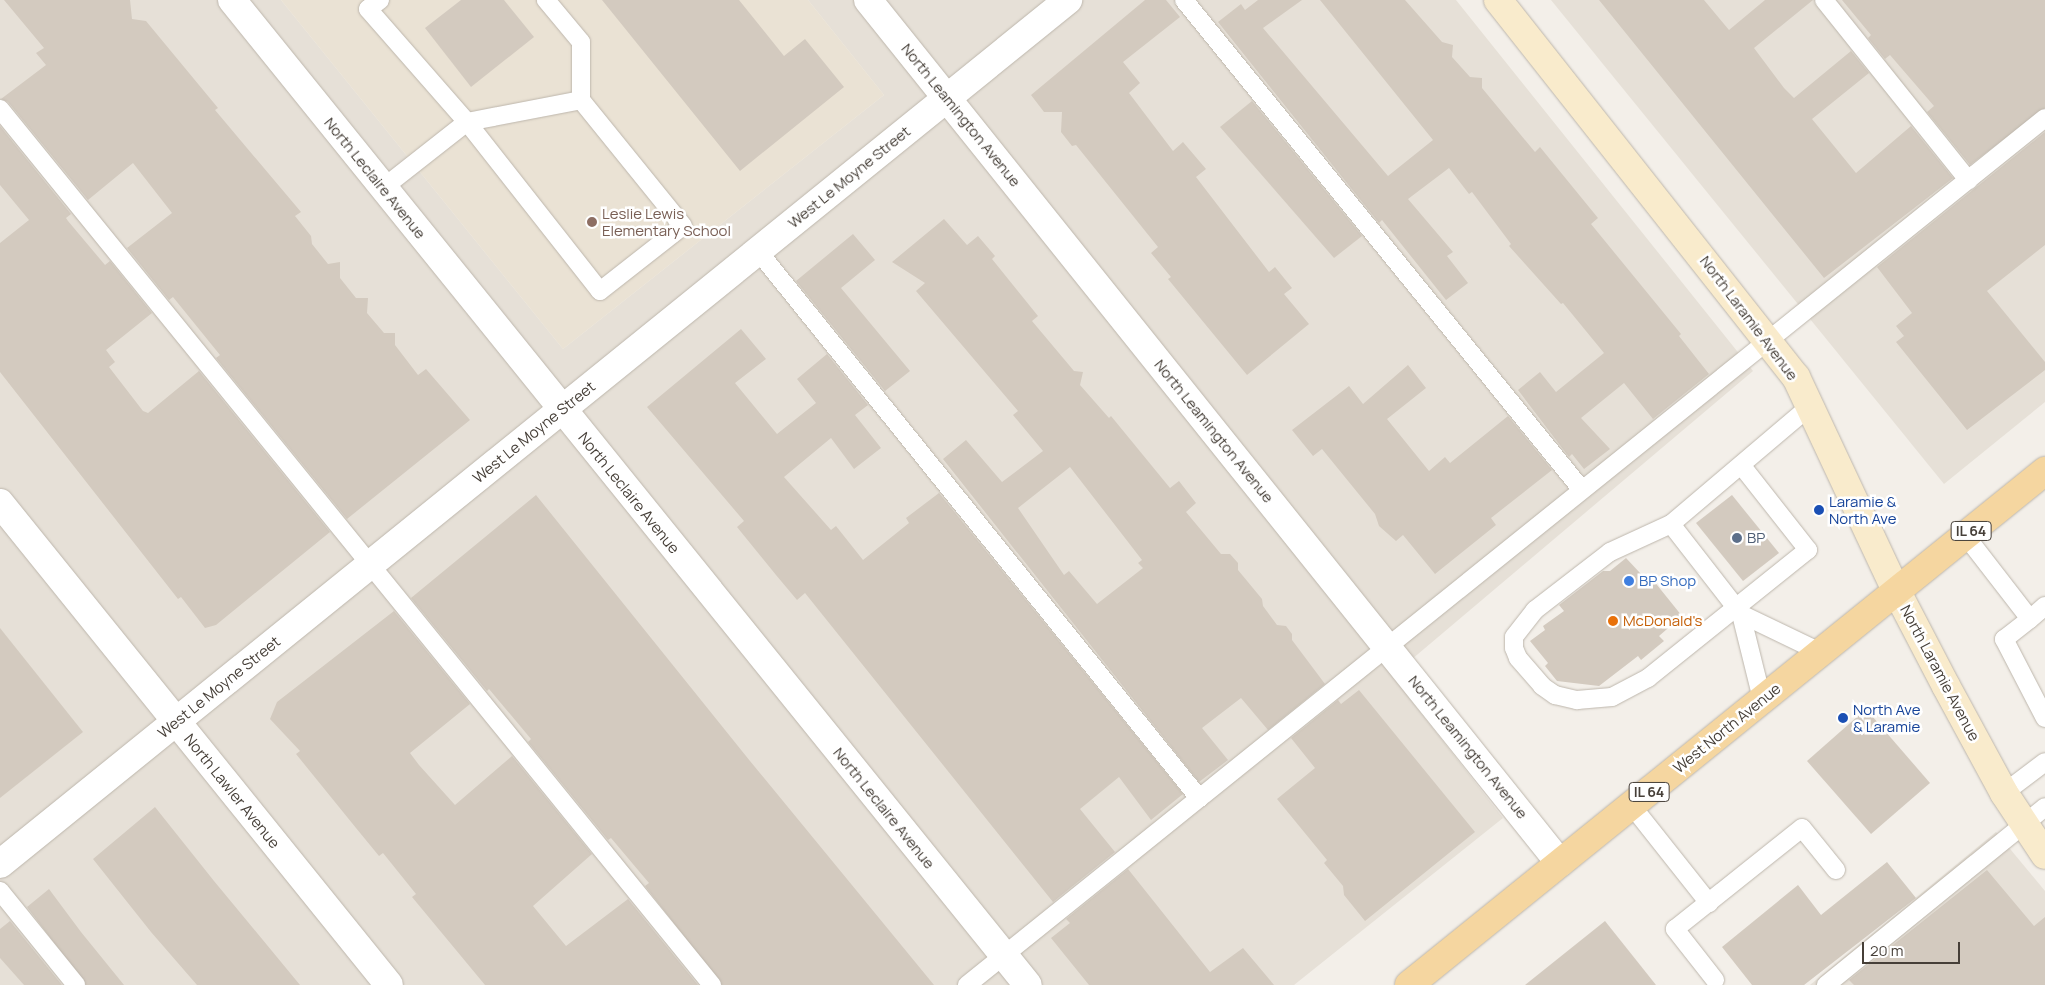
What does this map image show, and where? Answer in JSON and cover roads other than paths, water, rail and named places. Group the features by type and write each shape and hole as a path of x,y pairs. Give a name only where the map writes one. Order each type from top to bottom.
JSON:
{"main road":[{"name":"West North Avenue","path":"1409,985 2045,470"}],"street":[{"name":"North Leclaire Avenue","path":"232,0 1028,985"},
{"name":"North Leamington Avenue","path":"868,0 1560,862"},
{"name":"West Le Moyne Street","path":"0,864 1068,0"},
{"name":"North Laramie Avenue","path":"1498,0 1769,340 1796,377 1896,590 2004,793 2045,855"},
{"name":"North Lawler Avenue","path":"0,503 389,985"}],"lane":[{"path":"380,0 368,10 467,122 600,291 683,226 581,100 581,42 546,0"},
{"path":"1184,0 1582,490"},
{"path":"1824,0 1968,180"},
{"path":"383,188 467,122 581,100"},
{"path":"0,109 712,985"},
{"path":"967,985 2045,118"},
{"path":"758,251 1200,798"},
{"path":"1741,465 1808,550 1739,611 1648,678 1612,697 1577,700 1555,695 1542,686 1518,658 1514,638 1535,610 1610,552 1671,524 1810,406"},
{"path":"1671,524 1739,611 1762,699"},
{"path":"1965,535 2030,619"},
{"path":"2045,606 2004,639 2045,718"},
{"path":"1739,611 1820,652"},
{"path":"2004,793 2045,762"},
{"path":"1632,806 1708,903"},
{"path":"1826,985 2045,807"},
{"path":"1715,980 1675,929 1802,828 1836,870"},
{"path":"0,891 76,985"}],"place":[{"name":"Leslie Lewis Elementary School","path":"592,222"},
{"name":"Laramie & North Ave","path":"1819,510"},
{"name":"BP","path":"1737,538"},
{"name":"BP Shop","path":"1629,581"},
{"name":"McDonald's","path":"1613,621"},
{"name":"North Ave & Laramie","path":"1843,718"}]}
